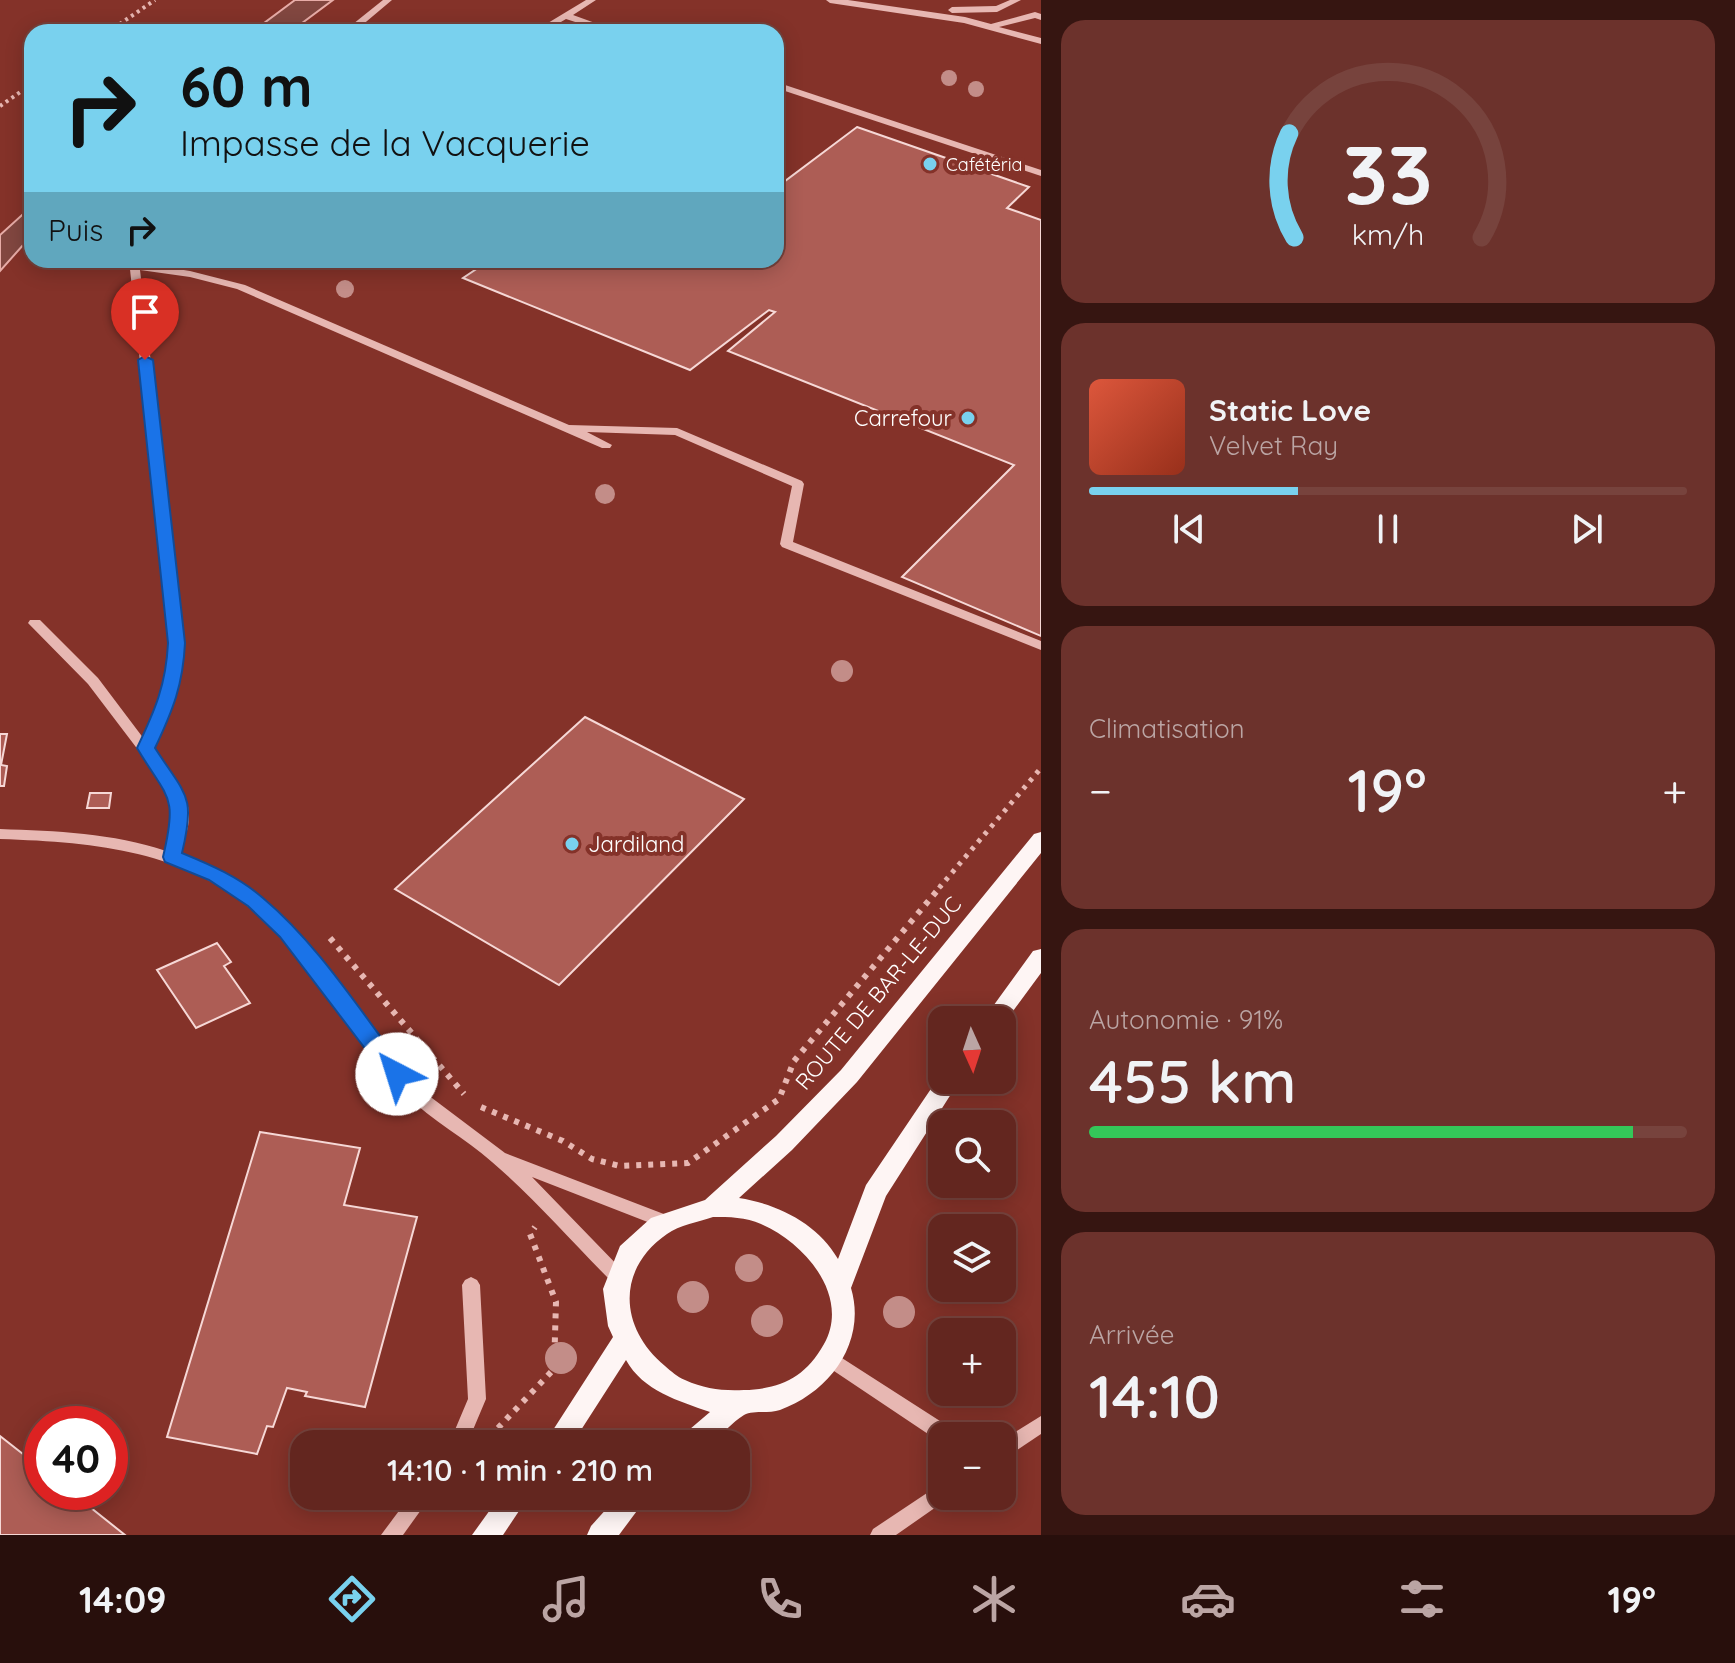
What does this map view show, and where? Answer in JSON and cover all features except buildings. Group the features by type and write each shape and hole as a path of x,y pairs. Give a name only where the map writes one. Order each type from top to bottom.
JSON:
{"main road":[{"name":"ROUTE DE BAR-LE-DUC","path":"713,1207 784,1143 849,1076 1041,839"},
{"path":"1004,1006 1041,957"},
{"path":"840,1286 875,1192 939,1094"},
{"path":"713,1207 740,1208 767,1214 791,1226 812,1242 829,1263 840,1286 844,1311 841,1336 831,1359 807,1384 774,1401 736,1406 701,1401 669,1387 643,1366 625,1340 615,1309 618,1277 630,1251 663,1221 687,1211 713,1207"},
{"path":"566,1430 625,1340"},
{"path":"708,1430 736,1406"},
{"path":"486,1535 505,1510"},
{"path":"601,1535 623,1510"}],"street":[{"path":"358,24 388,0"},
{"path":"552,24 592,0"},
{"path":"830,0 993,25 1036,40 1041,30"},
{"path":"874,0 935,9 997,9 1017,0"},
{"path":"1007,7 1039,15"},
{"path":"993,25 997,9"},
{"path":"993,25 1039,15"},
{"path":"566,16 590,24"},
{"path":"784,88 1041,173"},
{"path":"136,268 177,643 175,672 168,701 146,748"},
{"path":"160,268 241,287 606,445"},
{"path":"565,428 677,432 798,484 786,544 1041,646"},
{"path":"35,623 93,681 146,748 180,800 182,818 172,857"},
{"path":"0,834 51,835 117,843 172,857 216,875 254,901 287,932 382,1057 412,1091 499,1157 618,1277"},
{"path":"499,1157 663,1221"},
{"path":"464,1430 477,1399 471,1285"},
{"path":"831,1359 928,1423"},
{"path":"1016,1441 1041,1424"},
{"path":"880,1535 928,1502"},
{"path":"391,1535 411,1510"}],"path":[{"path":"120,24 155,0"},
{"path":"0,106 24,90"},
{"path":"563,1141 592,1159 620,1166 688,1163 779,1099 794,1061 1041,768"},
{"path":"570,1185 592,1159"},
{"path":"496,1430 554,1369 556,1302 530,1234 550,1209"}],"shaded area":[{"path":"295,0 333,0 301,24 263,24"},
{"path":"24,213 24,244 0,271 0,235"}],"place":[{"name":"Cafétéria","path":"930,164"},
{"name":"Carrefour","path":"968,418"},
{"name":"Jardiland","path":"572,844"}],"route":[{"path":"145,360 177,643 175,672 168,701 146,748 180,800 182,818 172,857 216,875 254,901 287,932 397,1074"}]}
